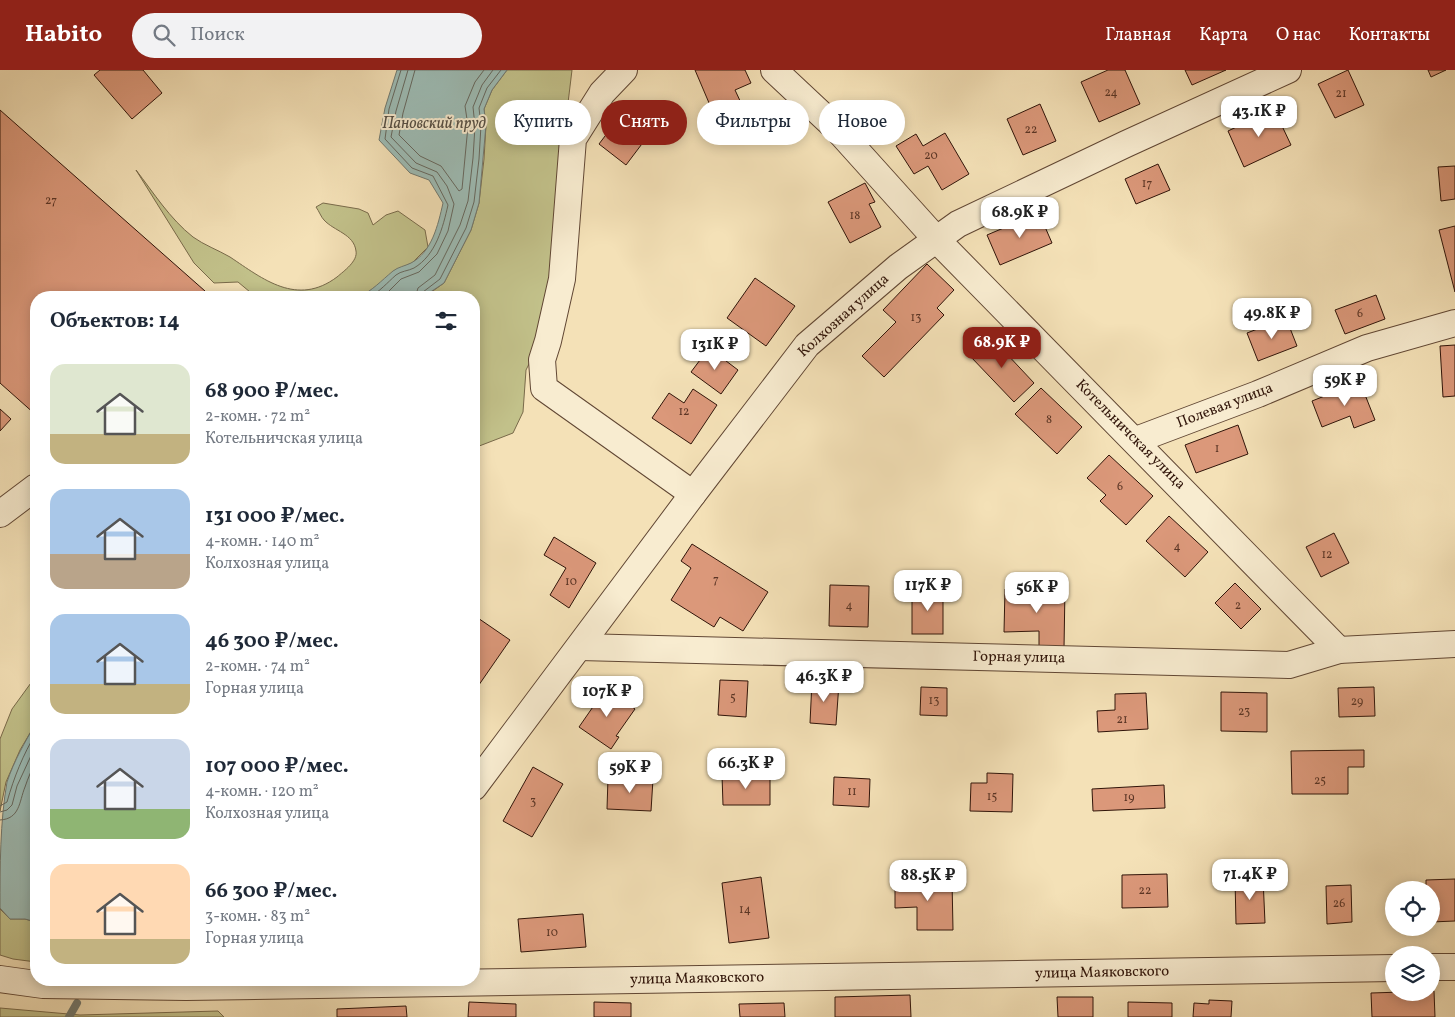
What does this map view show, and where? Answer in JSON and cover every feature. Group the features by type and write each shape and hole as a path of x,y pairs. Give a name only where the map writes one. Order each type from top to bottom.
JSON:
{"street":[{"path":"624,70 602,93 573,139 562,279 542,360 544,388 693,494"},
{"name":"Котельничская улица","path":"774,70 837,129 936,239 1136,440 1340,650"},
{"name":"Колхозная улица","path":"480,779 807,345 898,267 958,224 1288,70"},
{"name":"Полевая улица","path":"1136,440 1258,394 1367,348 1455,323"},
{"path":"0,514 30,492"},
{"name":"Горная улица","path":"580,647 1289,665 1340,650 1455,644"},
{"path":"1440,967 1455,967"},
{"name":"улица Маяковского","path":"480,981 1385,968"},
{"name":"улица Маяковского","path":"0,979 30,983"}],"shaded area":[{"path":"507,70 572,70 568,100 495,100 495,145 563,145 545,332 526,370 523,412 513,433 480,446 480,291 433,291 444,283 471,230 479,203 486,125 484,109 492,90"},
{"path":"136,170 169,214 193,237 268,281 294,290 308,290 322,286 350,266 356,255 352,241 328,224 321,216 316,207 323,203 359,209 368,213 373,225 386,215 398,211 425,230 428,247 412,263 395,270 370,291 249,291 238,282 214,283 194,263"},
{"path":"30,684 30,733 20,750 6,782 0,811 0,739 12,709"},
{"path":"0,909 10,919 30,920 30,961 0,955"},
{"path":"0,1008 80,1015 218,1011 224,1017 0,1017"}],"water":[{"name":"Пановский пруд","path":"397,70 507,70 492,90 484,109 486,125 479,203 471,230 444,283 432,291 368,291 395,270 411,263 424,252 433,237 443,203 429,180 410,173 379,140 385,108"},
{"path":"30,734 30,920 10,919 0,908 0,861 7,782"}],"building":[{"path":"100,70 143,70 162,93 132,119 94,75"},
{"path":"695,70 745,70 751,83 735,90 740,100 708,100"},
{"path":"1108,70 1125,70 1140,104 1099,122 1081,82"},
{"path":"1185,70 1226,70 1192,85"},
{"path":"1348,70 1364,105 1335,118 1318,84"},
{"path":"1428,70 1446,70 1431,77"},
{"path":"1040,104 1056,141 1023,155 1007,119"},
{"path":"1274,109 1291,145 1244,167 1228,131"},
{"path":"0,110 205,291 30,291 30,410 0,383"},
{"path":"945,133 969,174 942,190 928,166 914,174 896,146 905,145 905,141 916,134 923,146"},
{"path":"601,141 601,145 641,145 626,165 599,144"},
{"path":"1158,164 1170,190 1136,204 1125,179"},
{"path":"1455,166 1455,199 1441,201 1438,167"},
{"path":"865,183 875,202 869,204 881,227 850,243 828,202"},
{"path":"1039,213 1052,243 1000,265 987,235"},
{"path":"1455,226 1455,292 1439,230"},
{"path":"927,264 954,290 937,308 944,315 884,377 862,356 896,322 883,310"},
{"path":"755,278 795,306 766,346 727,318"},
{"path":"1376,295 1385,319 1345,334 1335,310"},
{"path":"1286,318 1297,346 1258,361 1247,333"},
{"path":"990,336 1034,383 1014,402 970,356"},
{"path":"1455,345 1455,396 1443,397 1440,346"},
{"path":"709,348 738,370 721,394 691,372"},
{"path":"1360,382 1375,420 1354,428 1350,416 1322,427 1312,401"},
{"path":"1041,388 1082,427 1057,454 1015,414"},
{"path":"693,389 717,405 691,444 652,418 669,393 684,403"},
{"path":"0,409 11,419 0,431"},
{"path":"1238,425 1248,454 1196,473 1185,445"},
{"path":"1109,455 1153,496 1126,525 1100,501 1106,495 1087,478"},
{"path":"1169,516 1208,552 1185,577 1146,541"},
{"path":"1334,533 1349,563 1321,577 1306,547"},
{"path":"554,537 596,563 569,608 550,595 566,568 544,555"},
{"path":"692,544 768,592 743,631 720,617 714,627 671,600 691,568 681,561"},
{"path":"1235,583 1261,609 1241,629 1215,603"},
{"path":"830,585 869,586 868,627 829,626"},
{"path":"1065,588 1064,648 1039,648 1039,631 1004,632 1005,589"},
{"path":"912,590 943,590 943,634 912,634"},
{"path":"480,619 510,640 480,683"},
{"path":"720,680 748,681 746,717 718,715"},
{"path":"812,681 839,683 836,725 810,723"},
{"path":"921,687 947,688 947,716 920,715"},
{"path":"1374,687 1375,716 1339,717 1338,688"},
{"path":"606,688 635,709 616,736 619,737 611,749 579,727"},
{"path":"1221,692 1267,693 1267,732 1221,731"},
{"path":"1146,693 1148,729 1098,732 1097,711 1115,710 1115,694"},
{"path":"1364,750 1364,767 1348,767 1348,794 1292,794 1291,751"},
{"path":"533,767 563,784 532,837 503,821"},
{"path":"987,773 1013,774 1012,812 970,811 971,783 987,783"},
{"path":"722,775 770,775 770,805 723,805"},
{"path":"834,777 870,779 869,807 833,805"},
{"path":"608,778 653,779 651,811 607,809"},
{"path":"1164,785 1165,808 1093,811 1092,789"},
{"path":"1167,874 1168,907 1122,908 1122,875"},
{"path":"761,877 769,938 729,943 722,883"},
{"path":"1263,878 1265,923 1236,924 1235,879"},
{"path":"1455,879 1455,921 1440,922 1440,881 1426,880"},
{"path":"952,880 953,930 917,930 917,907 895,908 895,881"},
{"path":"1351,885 1352,922 1327,924 1326,886"},
{"path":"583,914 586,947 521,952 518,919"},
{"path":"1371,993 1385,993 1385,1001 1434,1001 1435,1017 1372,1017"},
{"path":"910,995 911,1017 835,1017 835,997"},
{"path":"1057,997 1093,997 1093,1017 1058,1017"},
{"path":"1209,1000 1232,1001 1231,1017 1193,1017 1194,1003 1209,1004"},
{"path":"469,1002 516,1004 516,1017 468,1017"},
{"path":"594,1002 631,1003 631,1017 594,1017"},
{"path":"1128,1002 1172,1003 1172,1017 1128,1017"},
{"path":"784,1003 785,1017 740,1017 739,1004"},
{"path":"406,1006 407,1017 337,1017 337,1009"}],"waterway":[{"path":"69,1017 77,1003"}]}
